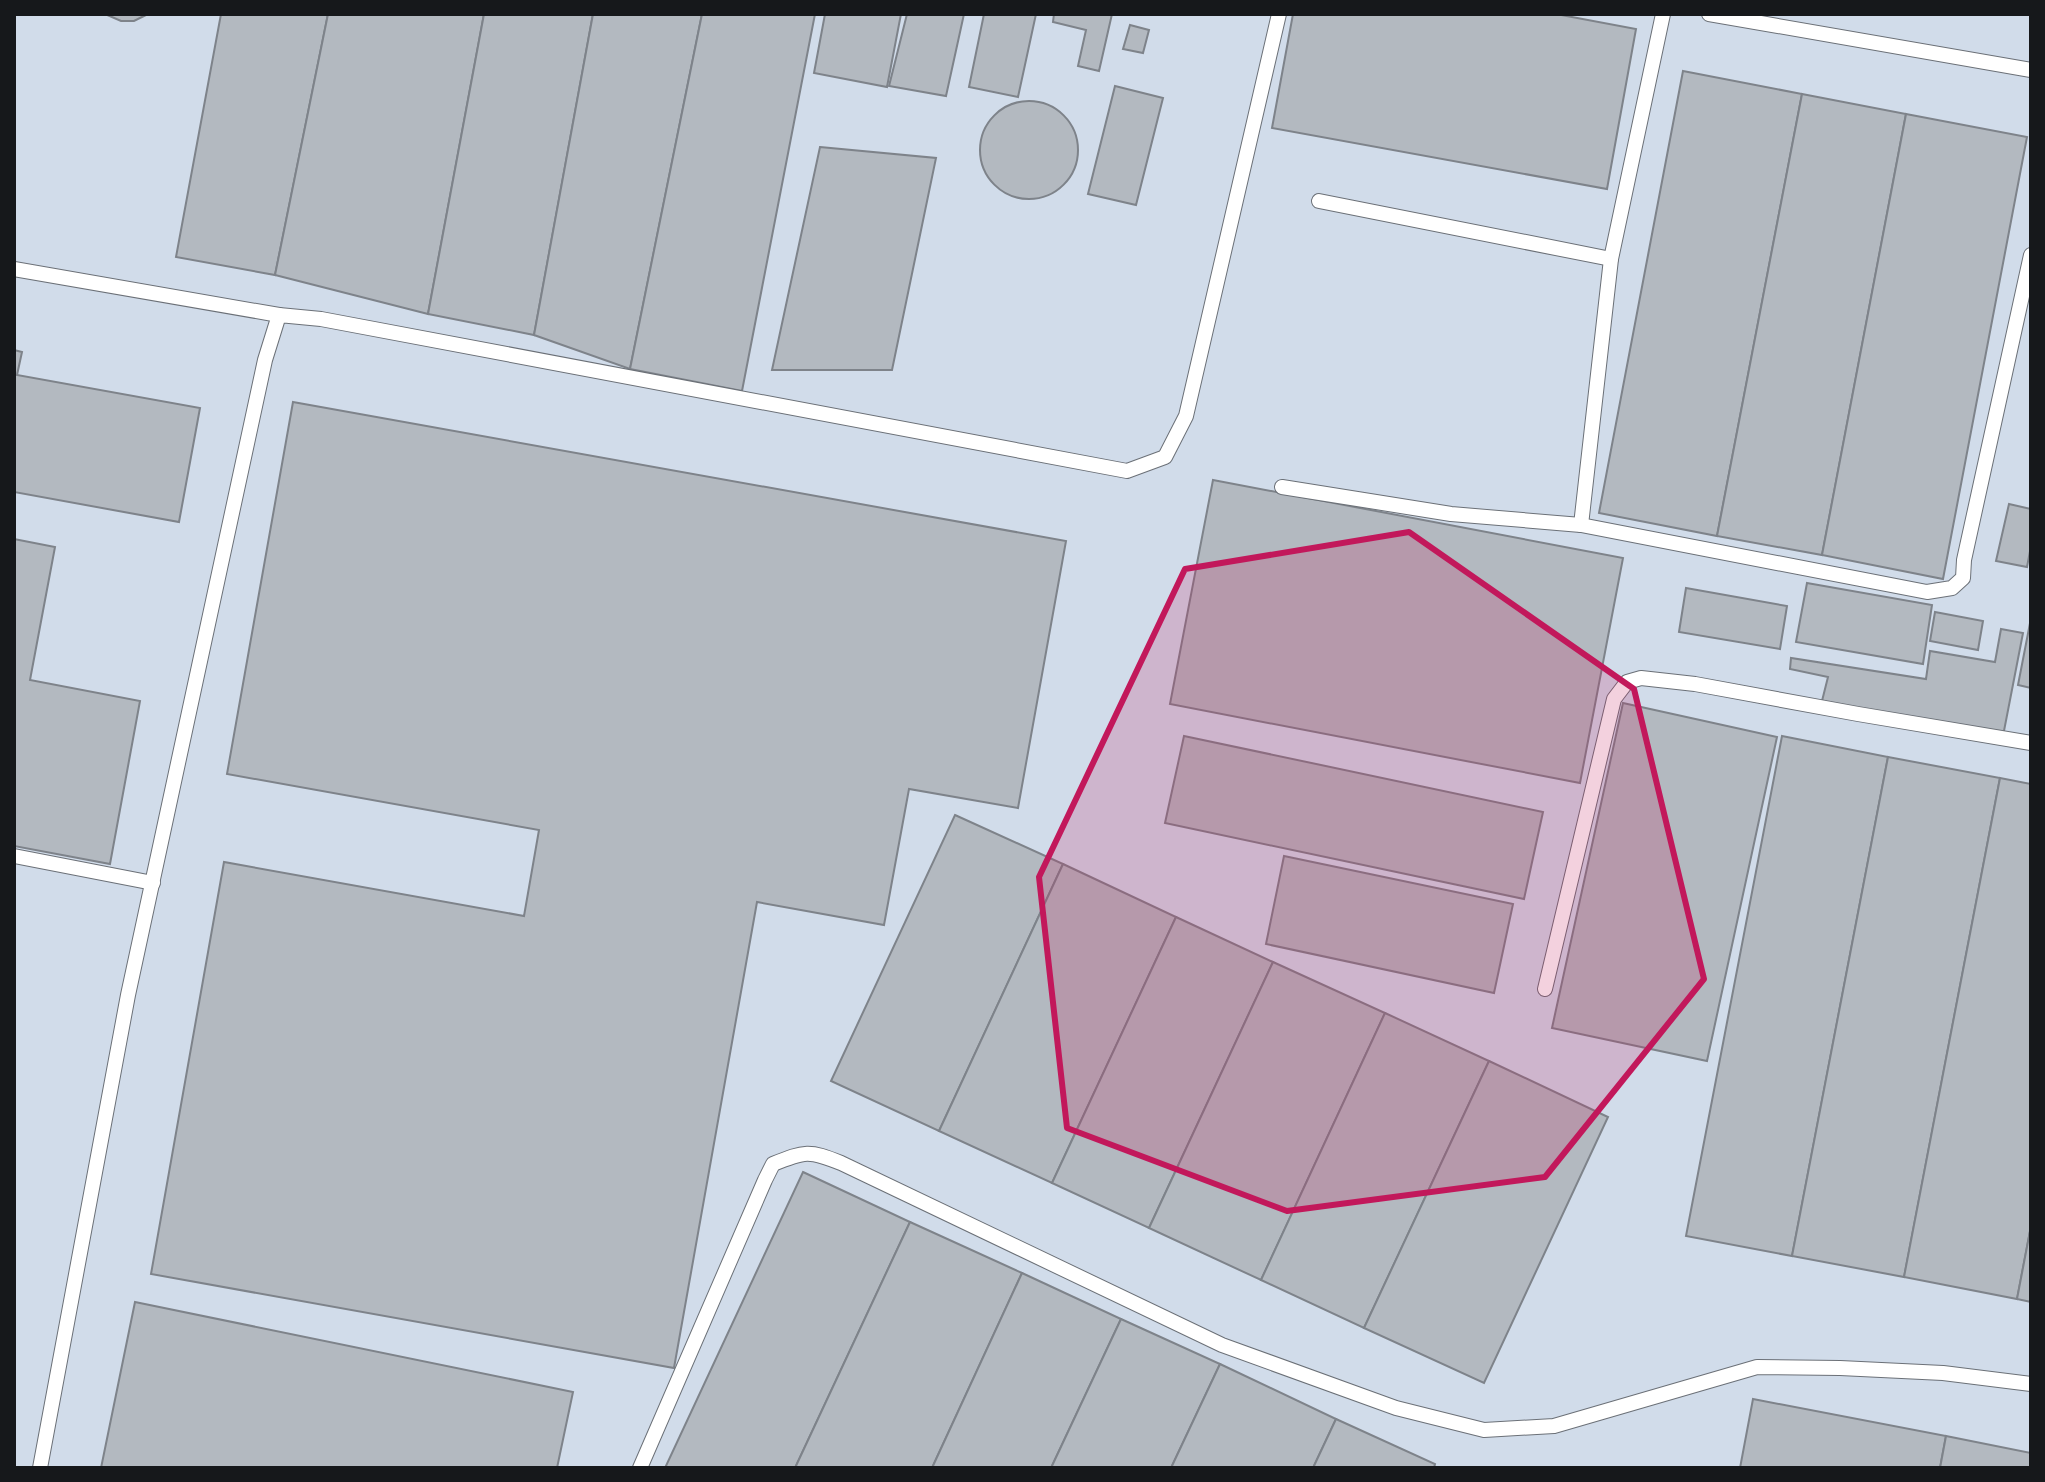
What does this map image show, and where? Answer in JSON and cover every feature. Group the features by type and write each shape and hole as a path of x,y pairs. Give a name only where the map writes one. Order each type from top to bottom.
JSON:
{"lane":[{"path":"14,269 279,315 321,319 1127,471 1165,457 1186,416 1279,14"},
{"path":"1581,525 1611,259 1663,14"},
{"path":"1709,14 2031,70"},
{"path":"1319,201 1611,259"},
{"path":"1282,487 1451,514 1581,525 1927,592 1952,588 1963,578 1964,560 2031,255"},
{"path":"40,1468 128,995 265,360 279,315"},
{"path":"1545,989 1614,699 1627,682 1641,678 1695,684 2031,743"},
{"path":"14,856 153,883"},
{"path":"640,1468 773,1164 799,1153 820,1155 841,1163 1222,1345 1396,1408 1484,1430 1554,1426 1757,1367 1943,1373 2031,1384"}],"highlighted area":[{"path":"1409,532 1634,689 1704,979 1545,1177 1287,1211 1067,1128 1039,877 1185,569"}],"shaded area":[{"path":"14,14 2031,14 2031,1468 14,1468"}],"building":[{"path":"105,14 148,14 134,21 121,21"},
{"path":"221,14 328,14 275,275 176,257"},
{"path":"328,14 484,14 428,314 275,275"},
{"path":"484,14 593,14 534,335 428,314"},
{"path":"593,14 702,14 630,369 534,335"},
{"path":"702,14 815,14 742,391 630,369"},
{"path":"825,14 901,14 887,87 814,73"},
{"path":"907,14 964,14 946,96 889,86"},
{"path":"984,14 1036,14 1018,97 969,87"},
{"path":"1054,14 1112,14 1099,71 1078,66 1086,30 1053,22"},
{"path":"1293,14 1556,14 1636,29 1607,189 1272,128"},
{"path":"1130,25 1149,30 1143,53 1123,49"},
{"path":"1683,71 1802,94 1717,536 1599,513"},
{"path":"1115,86 1163,98 1136,205 1088,194"},
{"path":"1802,94 1906,114 1822,555 1717,536"},
{"path":"1029,101 1048,105 1063,116 1074,131 1078,150 1074,169 1063,184 1048,195 1029,199 1010,195 995,184 984,169 980,150 984,131 995,116 1010,105"},
{"path":"1906,114 2027,137 1943,579 1822,555"},
{"path":"820,147 936,158 892,370 772,370"},
{"path":"14,350 22,352 17,375 200,408 179,522 14,492"},
{"path":"293,402 1066,541 1018,808 909,789 884,925 757,902 674,1368 151,1274 224,862 524,916 539,830 227,774"},
{"path":"1213,480 1623,558 1580,783 1170,704"},
{"path":"2009,504 2031,509 2031,546 2027,567 1996,561"},
{"path":"14,539 55,547 30,680 140,701 110,864 14,846"},
{"path":"1807,583 1932,605 1923,664 1796,642"},
{"path":"1686,588 1787,606 1780,649 1679,632"},
{"path":"1935,612 1983,621 1978,650 1930,641"},
{"path":"2031,618 2031,688 2018,685"},
{"path":"2001,629 2023,633 2003,736 1822,701 1828,677 1790,669 1791,658 1926,679 1930,651 1995,662"},
{"path":"1623,703 1777,737 1707,1061 1552,1028"},
{"path":"1184,736 1543,812 1524,899 1165,823"},
{"path":"1782,736 1888,757 1792,1256 1686,1236"},
{"path":"1888,757 2000,778 1904,1277 1792,1256"},
{"path":"2000,778 2031,784 2031,1226 2017,1299 1904,1277"},
{"path":"955,815 1063,864 939,1131 831,1081"},
{"path":"1284,856 1513,904 1494,993 1266,944"},
{"path":"1063,864 1176,917 1052,1183 939,1131"},
{"path":"1176,917 1273,962 1149,1228 1052,1183"},
{"path":"1273,962 1385,1013 1261,1280 1149,1228"},
{"path":"1385,1013 1489,1061 1364,1328 1261,1280"},
{"path":"1489,1061 1608,1117 1484,1383 1364,1328"},
{"path":"803,1172 910,1222 795,1468 665,1468"},
{"path":"910,1222 1022,1273 932,1468 795,1468"},
{"path":"2031,1226 2031,1302 2017,1299"},
{"path":"1022,1273 1121,1319 1051,1468 932,1468"},
{"path":"135,1302 573,1392 557,1468 101,1468"},
{"path":"1121,1319 1220,1364 1171,1468 1051,1468"},
{"path":"1220,1364 1336,1419 1313,1468 1171,1468"},
{"path":"1753,1399 1946,1436 1940,1468 1740,1468"},
{"path":"1336,1419 1435,1464 1434,1468 1313,1468"},
{"path":"1946,1436 2031,1453 2031,1468 1940,1468"}]}
